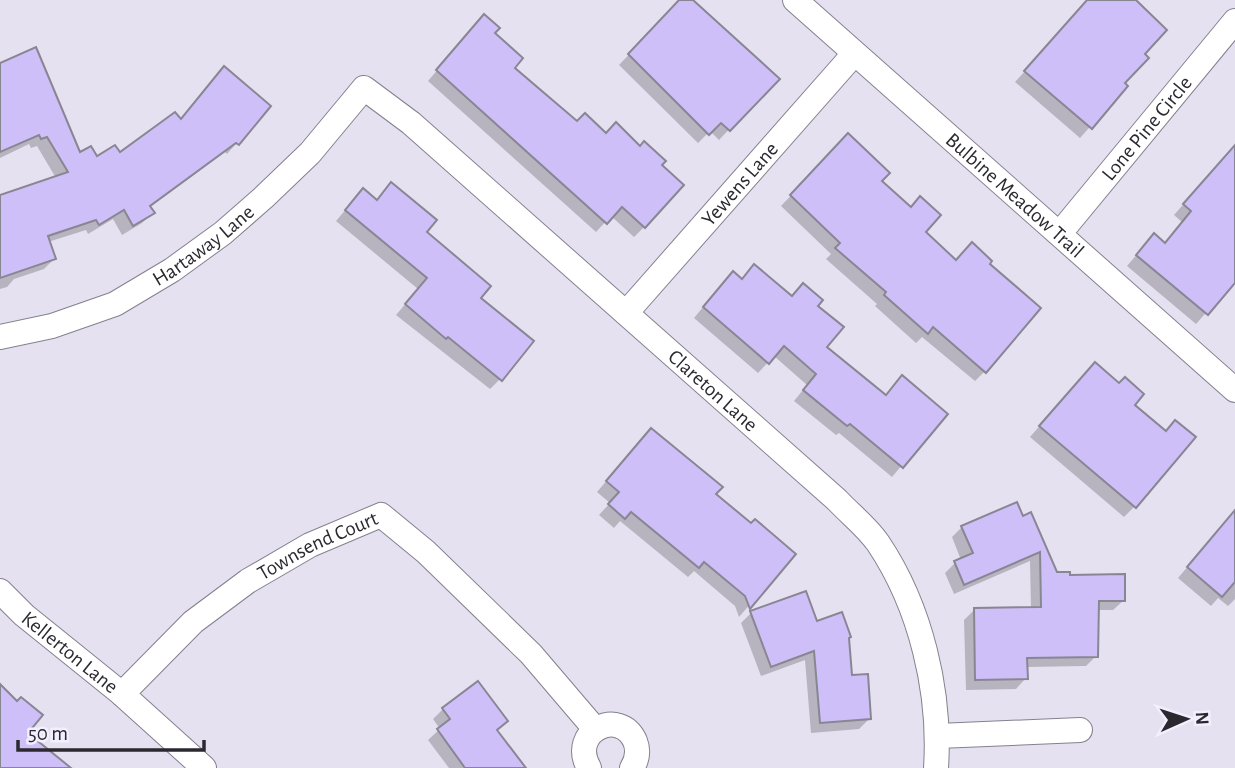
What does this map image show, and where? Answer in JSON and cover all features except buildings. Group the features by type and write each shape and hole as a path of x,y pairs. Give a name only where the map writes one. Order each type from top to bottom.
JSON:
{"street":[{"name":"Bulbine Meadow Trail","path":"795,0 1235,390"},
{"name":"Lone Pine Circle","path":"1060,233 1235,21"},
{"name":"Yewens Lane","path":"626,313 854,54"},
{"name":"Clareton Lane","path":"363,88 411,123 836,500 876,541 904,588 920,636 932,684 938,736 936,768"},
{"name":"Hartaway Lane","path":"0,337 52,326 115,304 172,270 223,233 263,198 310,153 363,88"},
{"name":"Townsend Court","path":"122,694 193,622 248,581 310,545 381,515 426,552 531,654 595,729"},
{"name":"Kellerton Lane","path":"0,591 23,615 122,694 204,768"},
{"path":"589,768 583,752 585,743 595,729 612,724 629,731 637,747 632,768"},
{"path":"938,736 1080,730"}]}
